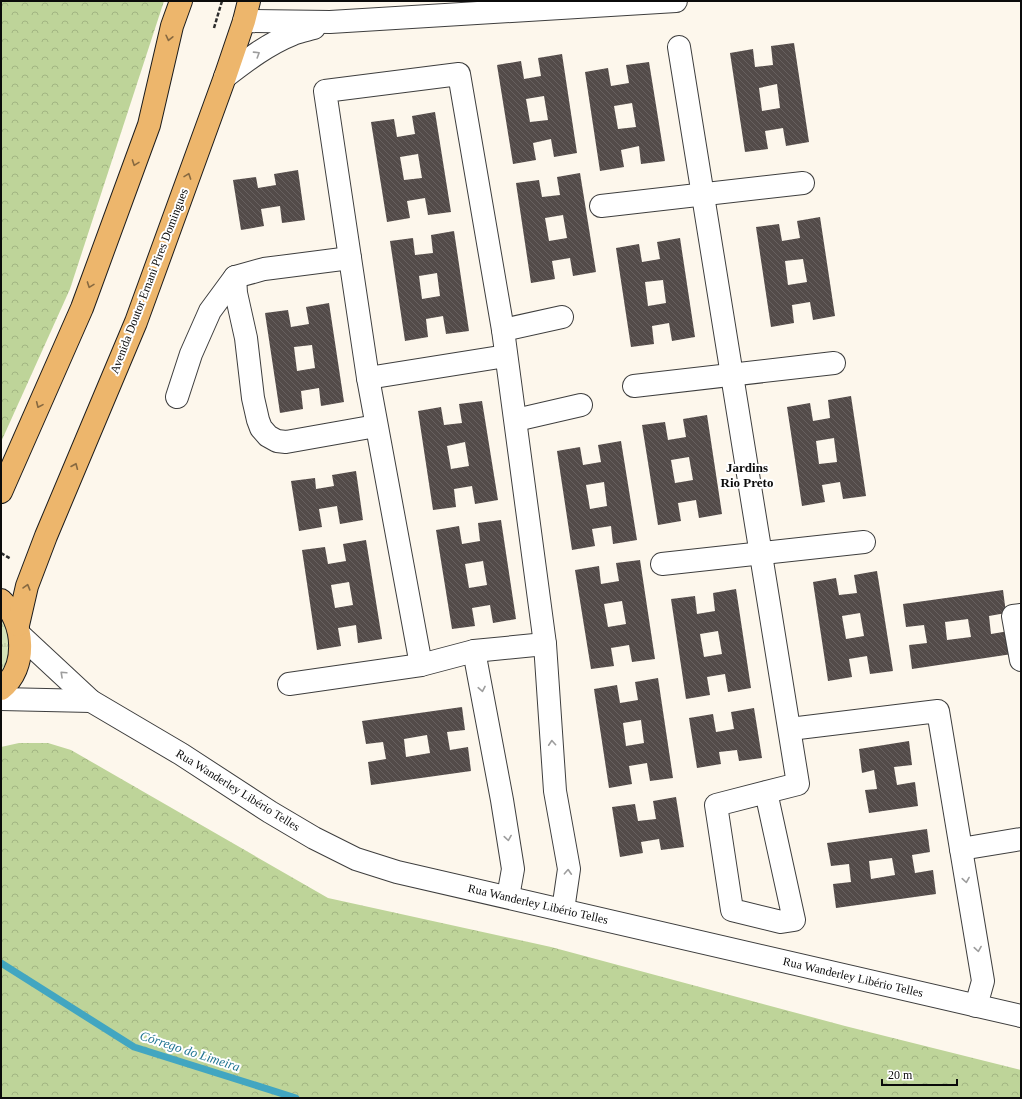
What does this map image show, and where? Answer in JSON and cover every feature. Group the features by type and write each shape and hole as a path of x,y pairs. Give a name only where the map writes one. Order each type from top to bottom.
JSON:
{"main road":[{"path":"1,492 85,300 149,125 172,26 181,1"},
{"name":"Avenida Doutor Ernani Pires Domingues","path":"1,689 14,672 20,654 19,630 27,586 46,536 136,322 225,77 247,11"},
{"path":"1,600 8,606 19,630"}],"street":[{"path":"247,11 330,22 676,1"},
{"path":"225,77 253,55 276,42 294,34 330,22"},
{"path":"679,47 798,784 766,792 716,805 732,910 781,922 794,920 766,792"},
{"path":"421,665 376,426 325,91 459,74 503,330 546,644 556,790 569,869 563,910"},
{"path":"601,206 803,183"},
{"path":"177,398 191,354 210,311 235,277 264,269 350,258"},
{"path":"235,277 236,293 246,338 253,398 258,420 263,432 277,441 286,442 376,426"},
{"path":"503,330 562,317"},
{"path":"368,378 506,356"},
{"path":"634,386 834,363"},
{"path":"516,420 581,405"},
{"path":"662,564 864,542"},
{"path":"1021,615 1013,616 1021,660"},
{"name":"Rua Wanderley Libério Telles","path":"19,630 91,701 181,754 270,812 314,838 356,859 397,872 1021,1016"},
{"path":"288,684 421,665 474,651 546,644"},
{"path":"474,651 502,800 513,869 508,898"},
{"name":"Rua Wanderley Libério Telles","path":"1,699 91,701"},
{"path":"790,730 938,711 983,981 976,1006"},
{"path":"961,849 1021,839"}],"green space":[{"path":"1,1 164,1 70,289 1,442"},
{"path":"1,609 15,643 1,680"},
{"path":"19,743 48,743 71,750 328,898 551,947 845,1026 1021,1070 1021,1098 1,1098 1,747"}],"building":[{"path":"794,43 809,142 786,146 783,128 765,131 768,149 745,152 730,53 753,49 755,67 773,65 771,46","holes":["777,84 780,108 762,111 759,88"]},
{"path":"562,54 577,153 554,157 551,139 533,143 536,160 513,164 497,65 521,61 524,79 541,76 538,58","holes":["544,96 548,120 530,122 526,99"]},
{"path":"649,62 665,161 641,164 639,146 621,150 624,167 600,171 585,72 608,68 611,86 629,83 626,65","holes":["632,103 636,127 618,129 614,106"]},
{"path":"435,112 451,212 428,215 425,198 407,201 410,218 387,222 371,122 394,119 397,137 415,134 412,116","holes":["418,154 422,178 404,180 400,157"]},
{"path":"298,170 305,220 282,223 280,206 261,209 264,226 241,230 233,180 256,177 258,188 276,185 274,174"},
{"path":"580,173 596,272 573,276 570,258 552,261 555,279 531,283 516,183 539,180 542,197 560,195 557,177","holes":["563,215 567,238 549,241 545,218"]},
{"path":"820,217 835,316 813,320 810,302 792,305 794,323 771,327 756,227 779,224 782,241 800,238 797,221","holes":["803,259 807,282 788,285 785,261"]},
{"path":"454,231 469,331 446,334 443,316 426,319 428,337 405,341 390,241 413,238 415,255 433,253 431,235","holes":["437,273 440,296 422,299 419,276"]},
{"path":"680,238 695,337 672,341 669,323 652,326 654,344 631,347 616,248 639,244 642,262 660,259 657,242","holes":["663,280 666,303 648,306 645,282"]},
{"path":"329,303 344,402 321,406 319,388 301,391 303,409 280,413 265,313 288,310 291,327 309,324 306,307","holes":["312,345 315,368 297,371 294,347"]},
{"path":"851,396 866,496 843,499 840,482 822,485 825,502 802,506 787,407 810,403 813,421 830,418 828,400","holes":["834,438 837,462 819,464 816,441"]},
{"path":"482,401 498,500 475,504 472,486 454,489 456,507 433,510 418,411 441,407 444,425 462,423 459,404","holes":["465,442 469,466 451,469 447,446"]},
{"path":"707,415 722,514 699,518 696,500 678,503 681,521 658,525 642,425 665,422 668,440 686,437 683,419","holes":["689,457 693,480 675,483 671,460"]},
{"path":"621,441 637,540 613,544 611,526 592,529 595,546 572,550 557,451 580,447 583,465 601,462 598,445","holes":["604,482 607,506 590,509 586,485"]},
{"path":"356,471 363,520 340,524 337,506 319,509 322,527 299,531 291,481 315,478 316,489 334,486 332,475"},
{"path":"501,520 516,619 493,623 490,605 472,608 475,626 452,629 436,530 459,526 462,544 480,541 478,523","holes":["483,561 487,585 469,588 465,564"]},
{"path":"366,540 382,639 358,643 356,625 338,628 341,646 317,650 302,550 325,547 328,564 346,561 343,544","holes":["349,582 353,605 335,608 331,585"]},
{"path":"640,560 655,659 632,662 629,645 611,648 614,666 591,669 575,570 599,566 601,584 619,581 616,563","holes":["622,601 626,624 608,627 604,604"]},
{"path":"877,571 893,671 870,674 867,656 849,659 852,677 828,681 813,582 836,578 839,595 857,593 854,575","holes":["860,613 864,636 846,639 842,616"]},
{"path":"736,589 751,688 728,692 725,674 707,677 710,695 686,699 671,599 695,596 697,614 715,611 713,593","holes":["718,631 722,654 704,657 700,634"]},
{"path":"1003,590 1006,613 989,616 991,634 1009,631 1012,654 912,669 909,645 927,643 924,625 906,627 903,604","holes":["968,619 971,637 947,640 945,622"]},
{"path":"658,678 673,778 650,781 647,763 629,766 632,784 609,788 594,689 617,685 620,703 638,700 635,682","holes":["641,720 644,743 626,746 623,723"]},
{"path":"462,707 465,730 447,732 450,750 468,747 471,771 371,785 368,762 386,759 383,742 366,744 362,721","holes":["427,735 430,753 406,757 404,739"]},
{"path":"754,708 762,758 739,761 737,750 719,752 721,764 697,768 689,718 713,714 716,732 734,729 731,712"},
{"path":"909,741 912,765 894,767 897,785 915,782 918,806 869,813 865,790 877,789 874,770 862,773 859,749"},
{"path":"676,797 684,847 661,850 659,839 641,842 643,853 620,857 612,807 635,804 638,821 656,819 653,801"},
{"path":"927,829 930,852 912,855 915,873 933,870 936,894 836,908 833,884 851,882 849,864 831,866 827,843","holes":["892,858 895,875 871,879 869,861"]}],"waterway":[{"name":"Córrego do Limeira","path":"1,963 134,1047 296,1098"}],"district":[{"name":"Jardins Rio Preto","path":"747,474"}]}
